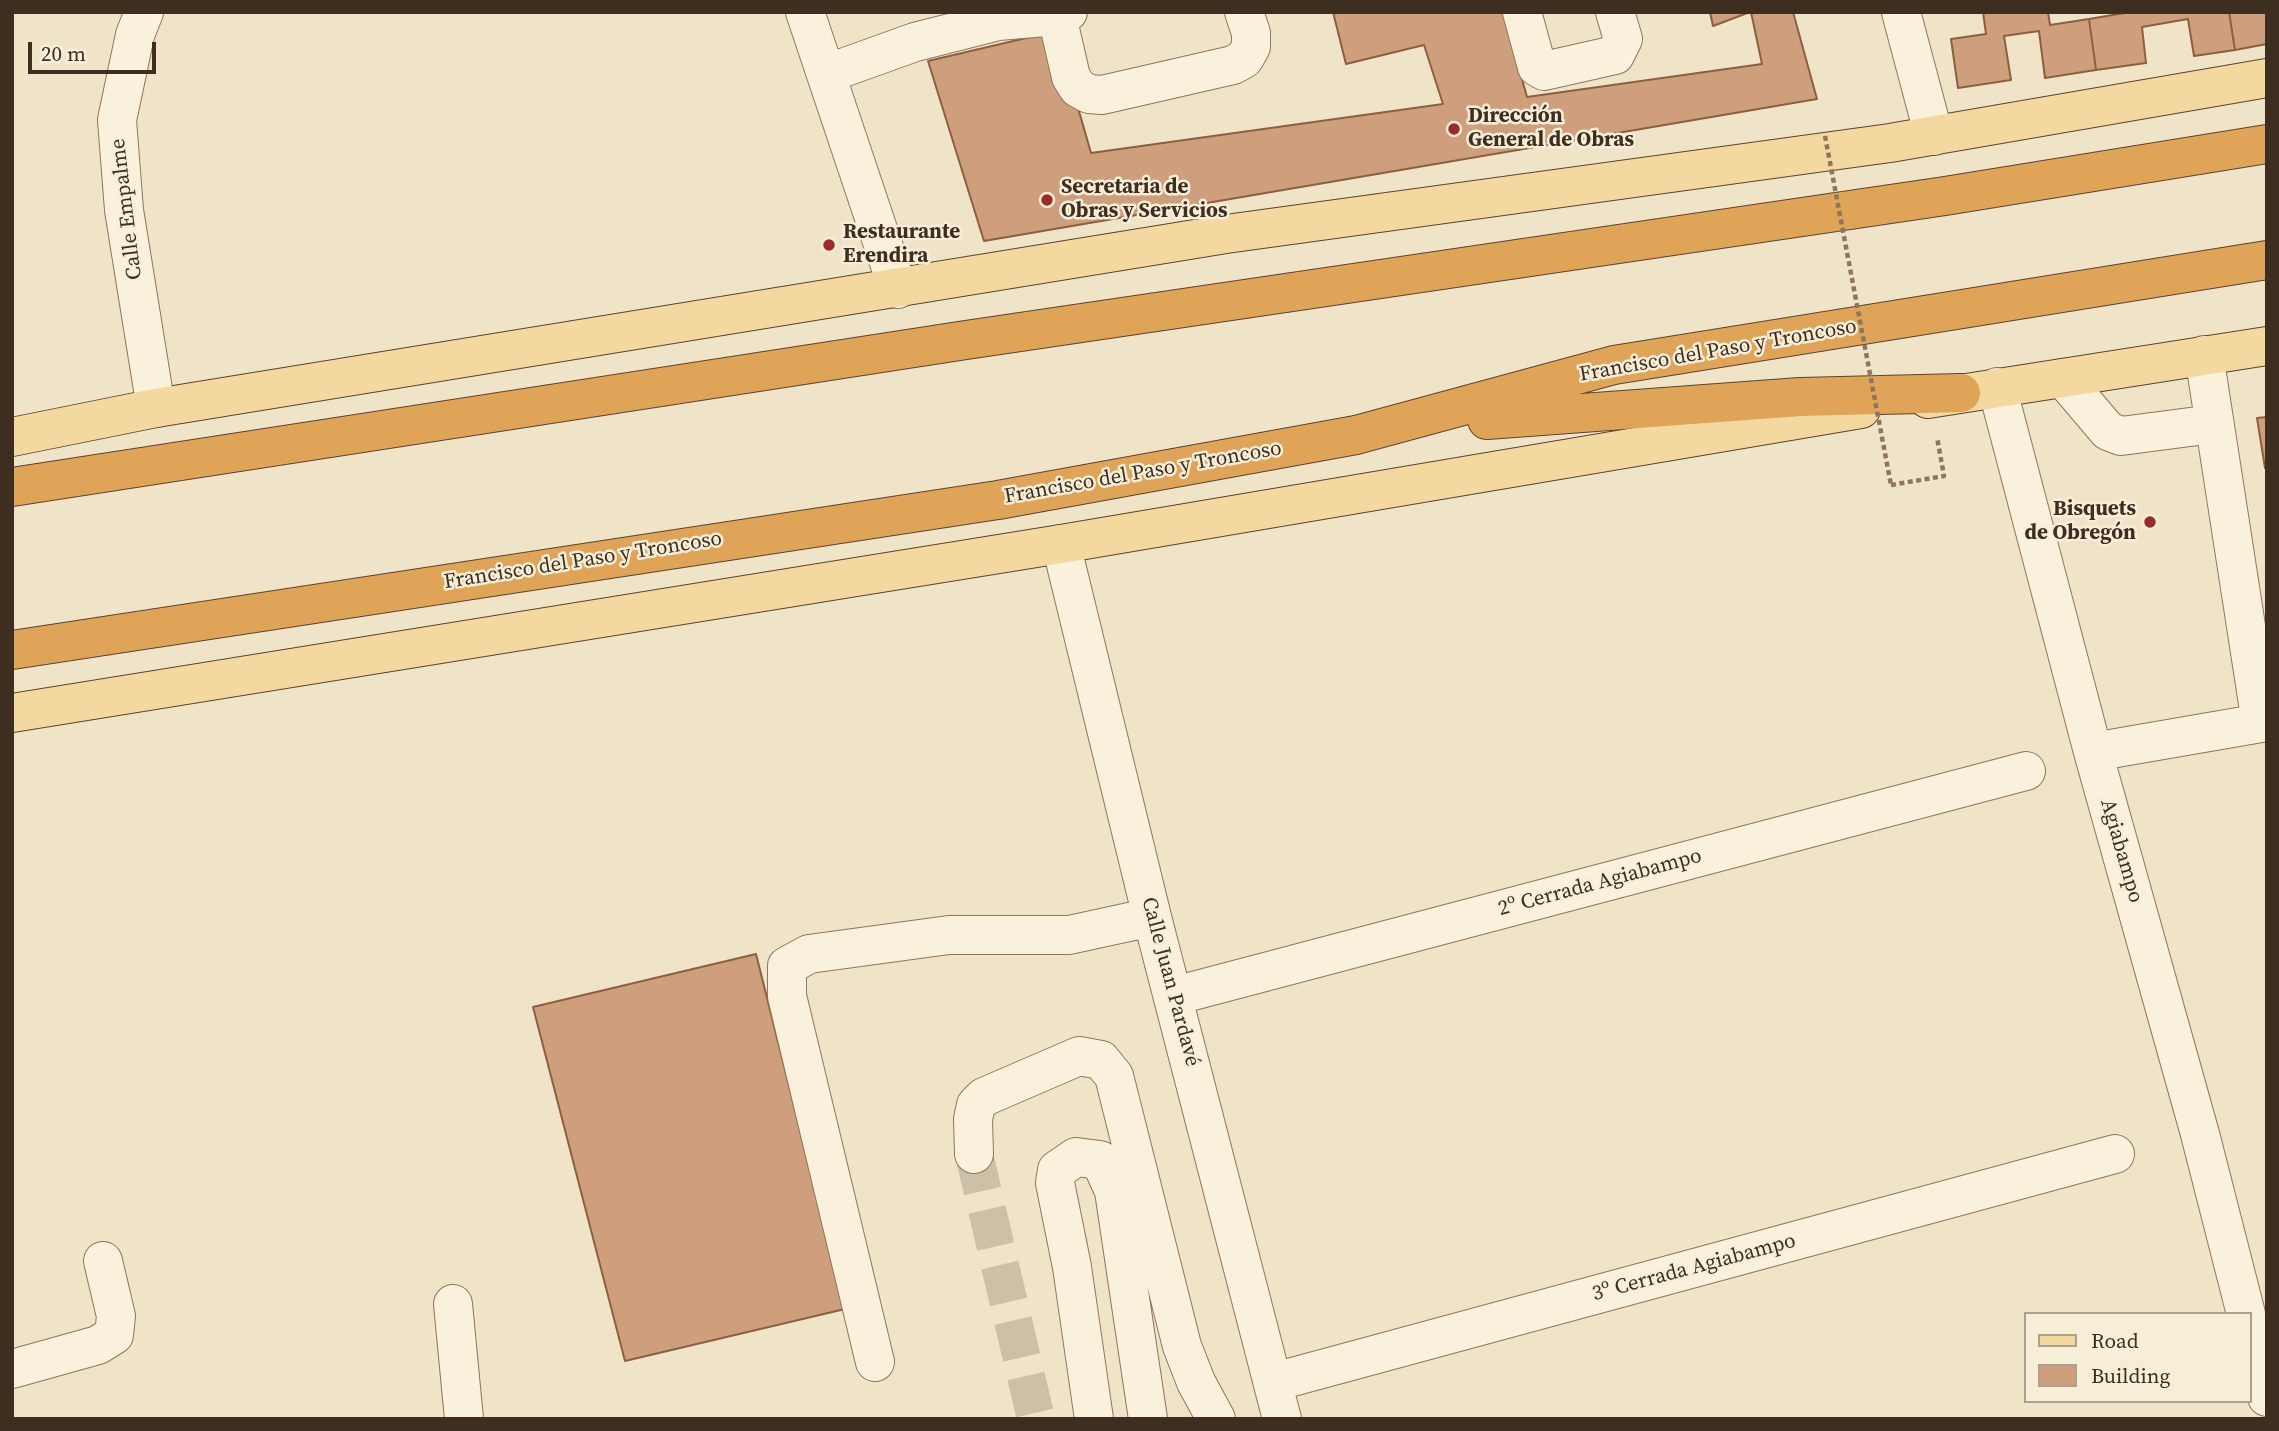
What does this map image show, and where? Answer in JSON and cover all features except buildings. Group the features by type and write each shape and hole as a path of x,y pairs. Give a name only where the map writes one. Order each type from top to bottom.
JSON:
{"highway":[{"path":"1945,196 2067,156 2254,123 2267,117"},
{"path":"12,487 966,340 1945,196 2267,144"},
{"name":"Francisco del Paso y Troncoso","path":"12,650 998,500 1356,435 1614,365 2267,260"},
{"path":"1356,435 1534,414 1800,397 1961,393"}],"main road":[{"path":"12,438 156,408 1226,234 1934,136 2267,78"},
{"path":"12,713 1061,544 1788,419 2267,345"}],"street":[{"name":"Calle Empalme","path":"144,12 135,36 117,120 124,210 156,408"},
{"path":"805,12 898,289"},
{"path":"826,74 915,42 997,17 1063,14 1072,77 1078,88 1089,94 1102,95 1233,65 1244,59 1251,47 1251,33 1244,12"},
{"path":"1522,12 1537,67 1544,71 1615,55 1623,39 1615,12"},
{"path":"1901,12 1934,136"},
{"path":"2094,752 2264,723 2213,424 2204,355"},
{"path":"2063,378 2108,431 2121,436 2213,424"},
{"name":"Agiabampo","path":"1997,387 2094,752 2200,1134 2245,1312"},
{"name":"Calle Juan Pardavé","path":"1061,544 1152,918 1282,1419"},
{"name":"2º Cerrada Agiabampo","path":"1174,996 2026,771"},
{"path":"874,1362 787,996 787,967 809,954 949,935 1069,935 1152,918"},
{"path":"974,1154 973,1119 976,1105 984,1097 1079,1056 1101,1060 1114,1076 1182,1346 1196,1382 1216,1419"},
{"name":"3º Cerrada Agiabampo","path":"1274,1382 2115,1154"},
{"path":"1094,1419 1072,1267 1055,1183 1057,1170 1076,1157 1100,1160 1114,1191 1148,1419"},
{"path":"12,1369 98,1345 114,1335 116,1316 103,1261"},
{"path":"453,1304 464,1419"},
{"path":"2251,1335 2267,1397"}],"path":[{"path":"1825,136 1891,485 1944,475"}],"tunnel":[{"path":"974,1154 1036,1419"}],"place":[{"name":"Dirección General de Obras","path":"1454,129"},
{"name":"Secretaria de Obras y Servicios","path":"1047,200"},
{"name":"Restaurante Erendira","path":"829,245"},
{"name":"Bisquets de Obregón","path":"2150,522"}]}
